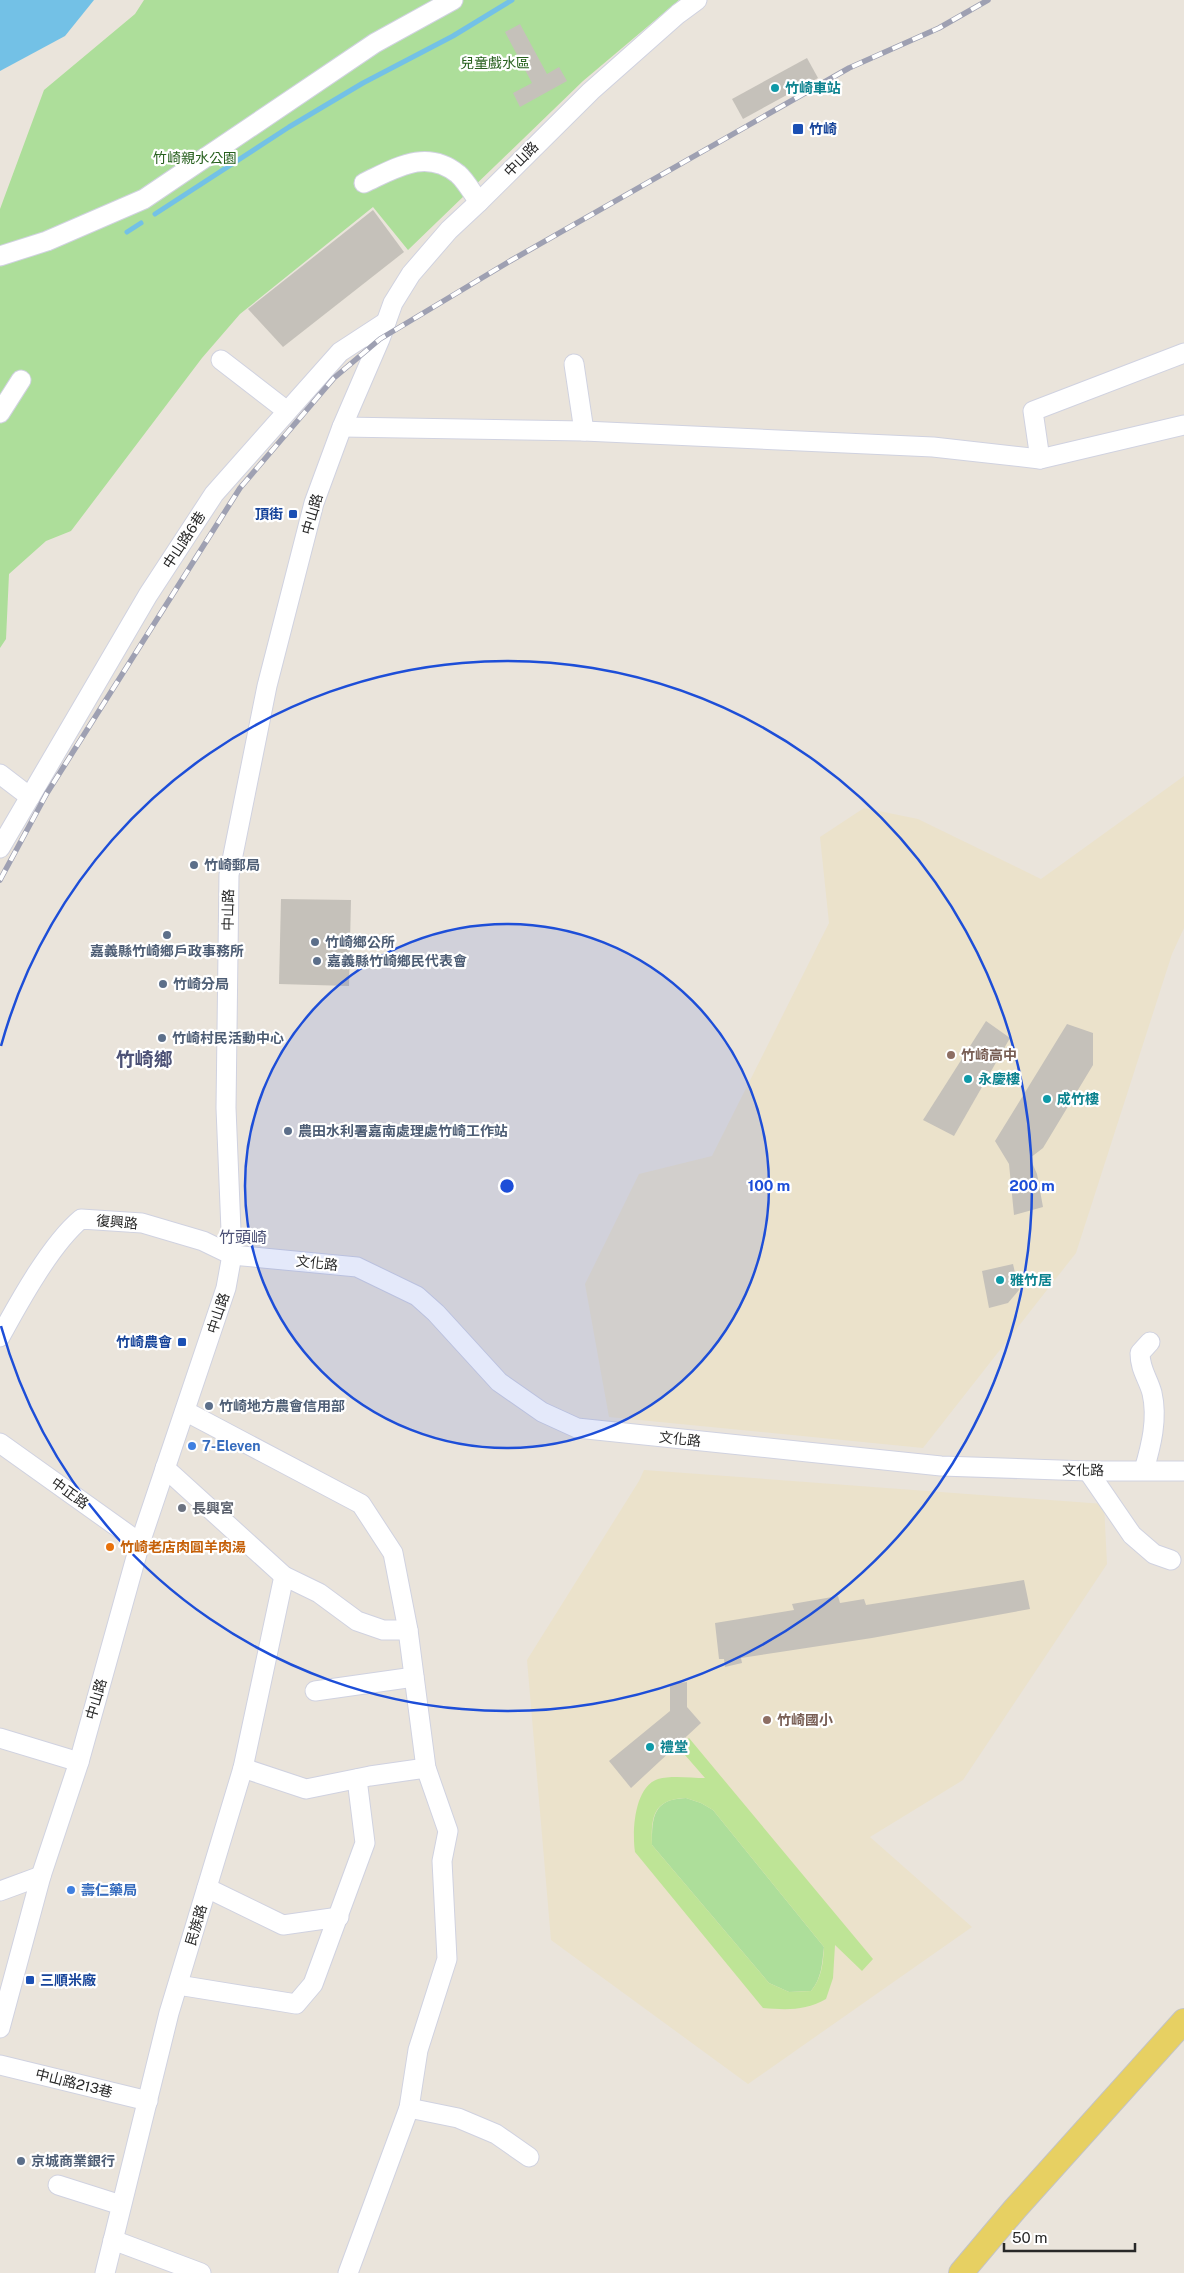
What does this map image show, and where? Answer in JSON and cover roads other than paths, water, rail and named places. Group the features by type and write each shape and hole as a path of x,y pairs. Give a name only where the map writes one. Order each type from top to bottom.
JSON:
{"main road":[{"path":"960,2273 1184,2021"}],"street":[{"path":"0,256 47,241 144,199 374,43 453,0"},
{"name":"中山路","path":"0,2028 41,1876 79,1762 140,1543 226,1288 232,1255 226,1108 229,876 269,677 314,503 342,427 393,303 411,274 449,230 480,202 591,91 678,14 698,0"},
{"path":"364,183 409,162 433,161 458,174 480,202"},
{"name":"中山路6巷","path":"0,848 148,595 214,494 340,352 386,322"},
{"path":"1040,459 1033,411 1184,353"},
{"path":"221,360 287,412"},
{"path":"574,364 584,431"},
{"path":"0,413 21,380"},
{"path":"342,427 584,431 933,447 1040,459 1184,425"},
{"path":"0,774 30,797"},
{"name":"復興路","path":"0,1337 13,1312 67,1231 81,1219 142,1224 203,1241 232,1255"},
{"name":"文化路","path":"232,1255 357,1267 387,1280 417,1296 436,1313 499,1382 542,1412 577,1428 940,1466 1088,1471 1184,1471"},
{"path":"1144,1470 1153,1440 1154,1406 1152,1392 1140,1365 1140,1353 1150,1342"},
{"path":"185,1410 361,1504 393,1554 408,1630 426,1768 448,1831 442,1861 447,1959 418,2050 409,2108 348,2273"},
{"name":"中正路","path":"0,1442 140,1543"},
{"path":"165,1468 284,1576 319,1594 357,1621 383,1630 408,1630"},
{"path":"1088,1471 1132,1535 1154,1554 1171,1560"},
{"name":"民族路","path":"105,2273 178,1985 243,1768 284,1576"},
{"path":"315,1691 414,1677"},
{"path":"0,1738 79,1762"},
{"path":"243,1768 306,1789 426,1768"},
{"path":"178,1985 296,2004 313,1984 365,1843 357,1779"},
{"path":"0,1891 41,1876"},
{"path":"207,1888 284,1926 339,1917"},
{"name":"中山路213巷","path":"0,2065 148,2100"},
{"path":"409,2108 458,2118 496,2134 529,2157"},
{"path":"58,2185 121,2205"},
{"path":"113,2240 201,2273"}],"water":[{"path":"0,0 94,0 65,36 0,71"}],"waterway":[{"path":"155,214 289,127 363,83 453,36 512,0"},
{"path":"127,232 141,223"}],"railway":[{"path":"0,880 47,793 240,488 334,378 380,339 510,261 849,68 939,28 988,0"}],"place":[{"name":"竹崎車站","path":"775,88"},
{"name":"竹崎","path":"798,129"},
{"name":"頂街","path":"293,514"},
{"name":"竹崎郵局","path":"194,865"},
{"name":"嘉義縣竹崎鄉戶政事務所","path":"167,935"},
{"name":"竹崎鄉公所","path":"315,942"},
{"name":"嘉義縣竹崎鄉民代表會","path":"317,961"},
{"name":"竹崎分局","path":"163,984"},
{"name":"竹崎村民活動中心","path":"162,1038"},
{"name":"竹崎高中","path":"951,1055"},
{"name":"永慶樓","path":"968,1079"},
{"name":"成竹樓","path":"1047,1099"},
{"name":"農田水利署嘉南處理處竹崎工作站","path":"288,1131"},
{"name":"雅竹居","path":"1000,1280"},
{"name":"竹崎農會","path":"182,1342"},
{"name":"竹崎地方農會信用部","path":"209,1406"},
{"name":"7-Eleven","path":"192,1446"},
{"name":"長興宮","path":"182,1508"},
{"name":"竹崎老店肉圓羊肉湯","path":"110,1547"},
{"name":"竹崎國小","path":"767,1720"},
{"name":"禮堂","path":"650,1747"},
{"name":"壽仁藥局","path":"71,1890"},
{"name":"三順米廠","path":"30,1980"},
{"name":"京城商業銀行","path":"21,2161"}],"district":[{"name":"竹崎鄉","path":"144,1059"},
{"name":"竹頭崎","path":"243,1237"}],"park label":[{"name":"兒童戲水區","path":"495,63"},
{"name":"竹崎親水公園","path":"195,158"}]}
